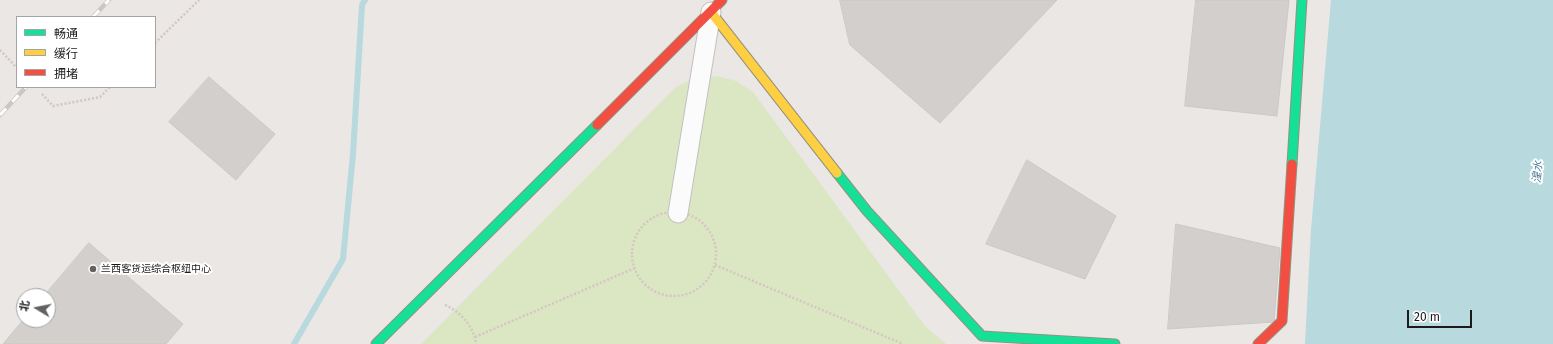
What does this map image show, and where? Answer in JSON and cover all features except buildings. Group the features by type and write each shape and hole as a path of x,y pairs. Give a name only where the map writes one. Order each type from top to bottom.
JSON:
{"main road":[{"path":"1258,344 1282,322 1302,0"},
{"path":"376,344 716,6 867,211 982,336 1115,344"}],"street":[{"path":"678,213 716,6"}],"path":[{"path":"156,42 199,0"},
{"path":"0,50 16,67"},
{"path":"42,94 53,106 100,97 109,88"},
{"path":"669,212 685,213 700,220 711,233 716,248 715,265 708,280 696,291 680,296 664,295 649,288 638,275 633,260 634,243 641,228 653,218 669,212"},
{"path":"715,265 903,344"},
{"path":"475,337 635,268"},
{"path":"420,300 438,302 454,309 467,322 475,337 476,344"}],"green space":[{"path":"716,76 736,81 753,92 925,326 946,344 421,344 676,87 695,78"}],"water":[{"name":"湟水","path":"1331,0 1553,0 1553,344 1305,344 1311,230"}],"waterway":[{"path":"294,344 343,259 353,154 362,5 365,0"}],"railway":[{"path":"94,16 109,0"},
{"path":"0,115 25,88"}],"traffic: fast":[{"path":"1292,164 1302,0"},
{"path":"376,344 597,125"},
{"path":"837,173 867,211 982,336 1115,344"}],"traffic: slow":[{"path":"711,12 837,173"}],"traffic: jam":[{"path":"597,125 722,0"},
{"path":"1258,344 1282,321 1292,164"}],"place":[{"name":"兰西客货运综合枢纽中心","path":"93,269"}]}
